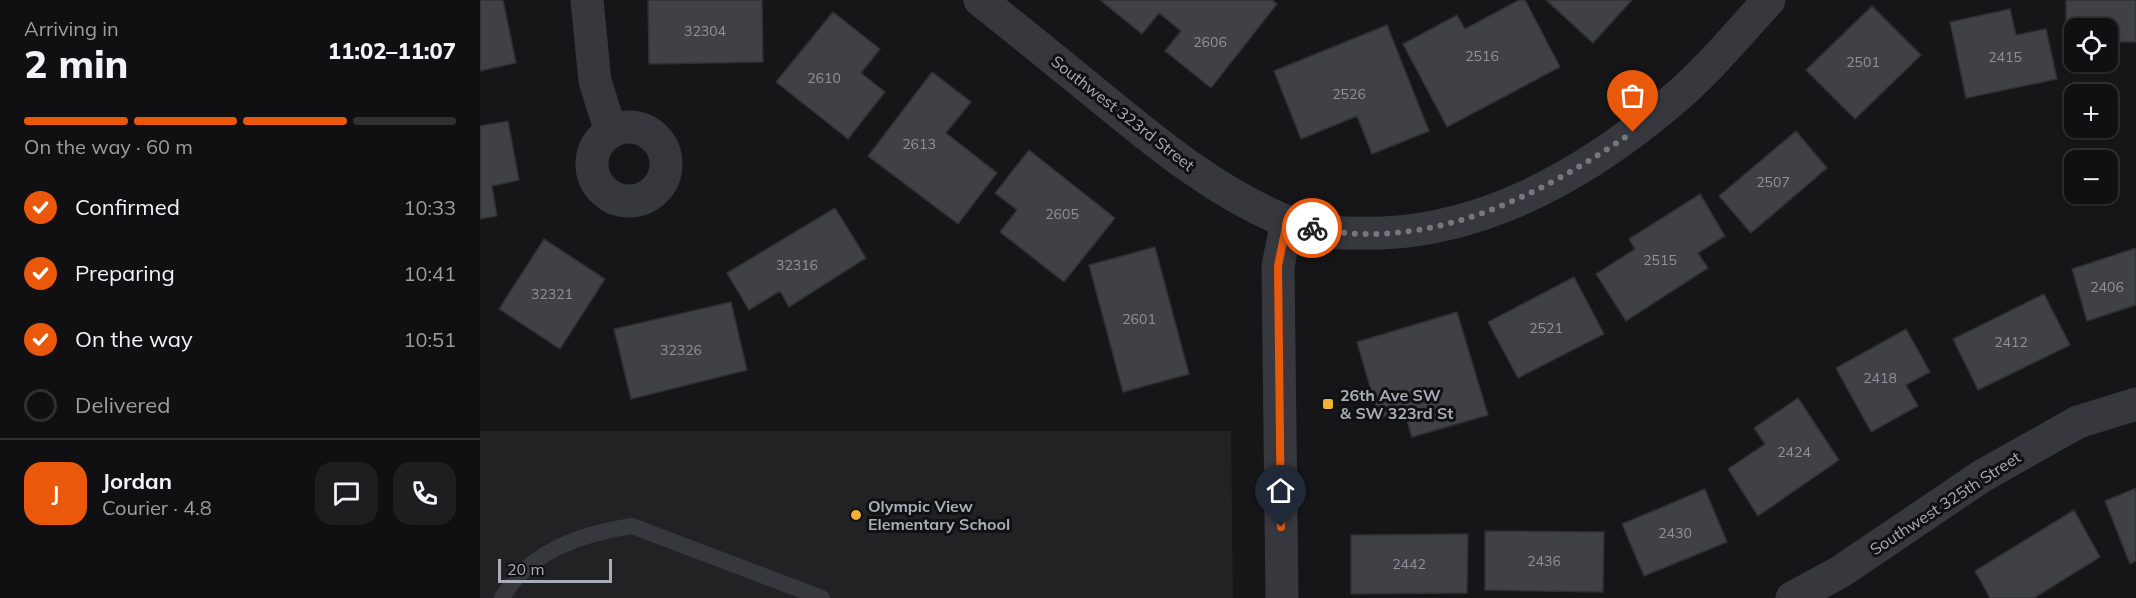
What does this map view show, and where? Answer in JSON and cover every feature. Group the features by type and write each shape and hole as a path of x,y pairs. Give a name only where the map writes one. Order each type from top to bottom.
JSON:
{"street":[{"path":"587,0 595,81 610,132"},
{"name":"Southwest 323rd Street","path":"980,0 1171,155 1232,194 1287,222 1327,231 1366,234 1410,232 1453,224 1533,193 1591,161 1668,104 1714,61 1769,0"},
{"path":"1282,598 1278,266 1287,222"},
{"name":"Southwest 325th Street","path":"1792,598 1840,572 1982,476 2078,422 2136,404"}],"lane":[{"path":"502,598 513,578 552,550 602,531 632,526 822,598"}],"shaded area":[{"name":"Olympic View Elementary School","path":"480,431 1231,431 1233,598 480,598"}],"building":[{"path":"480,0 503,0 516,63 480,71"},
{"path":"648,0 762,0 763,62 649,64"},
{"path":"1100,0 1272,0 1277,4 1211,88 1165,51 1181,31 1159,13 1142,34"},
{"path":"1519,0 1525,0 1560,67 1447,127 1403,44 1457,15 1465,29"},
{"path":"1546,0 1632,0 1593,43"},
{"path":"2066,0 2136,0 2136,42 2118,42 2118,18 2066,18"},
{"path":"1872,6 1921,55 1855,119 1806,70"},
{"path":"2010,9 2016,35 2046,29 2057,79 1966,98 1950,22"},
{"path":"833,12 880,49 861,73 885,92 848,139 776,82"},
{"path":"1387,25 1429,131 1372,154 1357,116 1301,139 1274,71"},
{"path":"932,72 971,102 946,133 997,173 958,224 868,156"},
{"path":"508,121 519,180 492,186 497,216 480,219 480,126"},
{"path":"1796,131 1827,168 1751,233 1719,196"},
{"path":"1029,150 1115,218 1064,282 1000,232 1017,210 995,193"},
{"path":"1700,194 1725,236 1698,253 1708,268 1626,321 1596,274 1635,249 1629,239"},
{"path":"835,208 866,258 789,307 780,291 749,310 727,273"},
{"path":"544,239 605,279 560,349 499,309"},
{"path":"1155,247 1189,374 1123,392 1089,265"},
{"path":"2136,248 2136,305 2087,321 2072,269"},
{"path":"1574,277 1604,334 1518,378 1488,322"},
{"path":"2044,294 2070,345 1978,390 1953,339"},
{"path":"731,302 747,370 631,399 614,329"},
{"path":"1457,312 1488,415 1412,437 1404,411 1379,418 1357,342"},
{"path":"1906,329 1930,372 1906,385 1918,406 1871,432 1836,368"},
{"path":"1798,398 1839,460 1758,516 1728,469 1765,444 1754,428"},
{"path":"2136,488 2136,561 2130,564 2105,501"},
{"path":"1705,489 1727,542 1644,576 1622,524"},
{"path":"2074,510 2100,557 2034,598 1990,598 1975,571"},
{"path":"1485,531 1604,532 1603,592 1485,590"},
{"path":"1468,534 1467,593 1351,594 1351,535"}],"way so far":[{"path":"1312,228 1366,234 1410,232 1453,224 1533,193 1591,161 1633,132"}],"place":[{"name":"26th Ave SW & SW 323rd St","path":"1328,404"},
{"name":"Olympic View Elementary School","path":"856,515"}],"route":[{"path":"1281,527 1278,266 1287,222 1312,228"}]}
